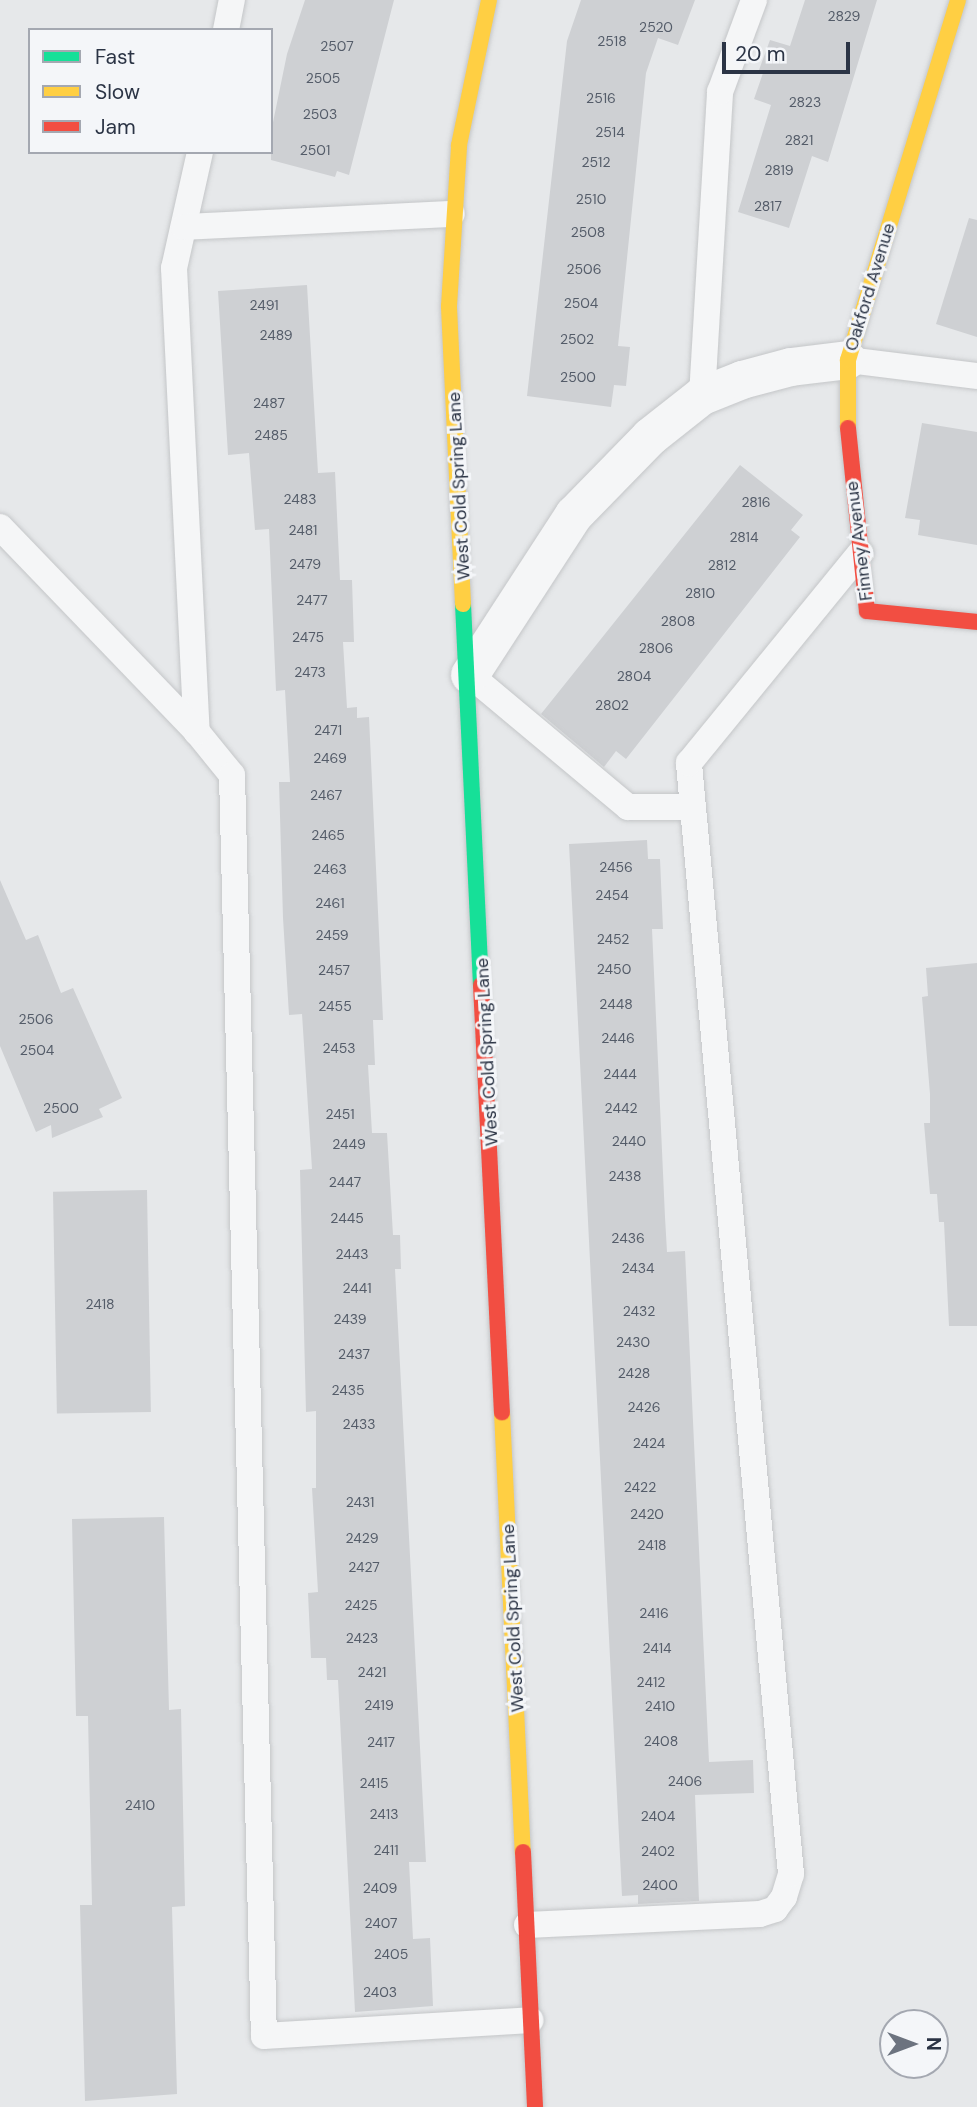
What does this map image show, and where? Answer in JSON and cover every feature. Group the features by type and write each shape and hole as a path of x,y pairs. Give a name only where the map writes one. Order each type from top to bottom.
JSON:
{"main road":[{"name":"West Cold Spring Lane","path":"489,0 459,145 452,214 449,306 470,675 536,2107"},
{"name":"Oakford Avenue","path":"848,360 958,0"},
{"name":"Finney Avenue","path":"848,360 847,421 867,611 977,622"}],"street":[{"name":"Oakford Avenue","path":"470,675 574,515 615,469 702,396 791,367 848,360"}],"lane":[{"path":"226,28 232,0"},
{"path":"702,396 718,105 754,0"},
{"path":"197,732 174,268 200,154"},
{"path":"184,226 452,214"},
{"path":"848,360 977,376"},
{"path":"0,527 197,732 232,775 264,2036 531,2020"},
{"path":"527,1925 760,1914 780,1903 791,1874 690,807 689,763 860,552"},
{"path":"470,675 628,807 690,807"}],"building":[{"path":"305,0 394,0 349,175 337,171 335,177 271,160 273,122 287,54"},
{"path":"581,0 695,0 678,45 658,38 646,73 618,346 630,347 626,386 614,385 611,407 527,396 567,41"},
{"path":"805,0 877,0 828,162 812,156 789,228 738,212 771,105 754,99 763,73 759,70 770,40 790,46"},
{"path":"969,218 977,220 977,337 936,324"},
{"path":"307,285 318,473 335,472 340,580 352,580 354,642 343,642 347,708 357,707 357,718 369,717 383,1020 373,1020 375,1065 368,1065 372,1133 387,1133 393,1235 400,1235 401,1269 395,1269 426,1862 409,1862 413,1939 430,1938 433,2006 355,2012 338,1680 327,1680 326,1658 311,1658 308,1593 318,1592 312,1488 316,1488 316,1411 306,1412 300,1170 312,1169 302,1014 289,1015 283,918 279,782 290,782 285,690 276,691 269,529 255,530 249,453 228,455 218,291"},
{"path":"922,423 977,432 977,545 918,535 920,520 905,518"},
{"path":"740,465 803,515 791,530 800,537 626,759 616,751 604,767 541,714"},
{"path":"647,840 648,859 660,859 663,929 652,929 665,1217 667,1252 685,1251 709,1762 753,1760 754,1793 695,1795 699,1901 638,1904 638,1895 622,1896 569,844"},
{"path":"0,880 26,940 38,935 61,993 73,988 122,1098 99,1109 103,1117 52,1138 51,1125 36,1132 0,1046"},
{"path":"977,963 977,1326 949,1326 944,1222 939,1222 937,1194 930,1194 924,1123 930,1123 930,1094 922,997 928,996 926,968"},
{"path":"147,1190 151,1412 57,1414 53,1192"},
{"path":"164,1517 169,1710 181,1709 185,1906 172,1907 177,2094 85,2101 80,1905 92,1905 88,1716 76,1716 72,1519"}],"traffic: fast":[{"path":"463,604 481,985"}],"traffic: slow":[{"path":"463,604 449,306 459,145 489,0"},
{"path":"848,428 848,360 958,0"},
{"path":"502,1412 523,1852"}],"traffic: jam":[{"path":"848,428 867,611 977,622"},
{"path":"481,985 502,1412"},
{"path":"523,1852 535,2107"}]}
